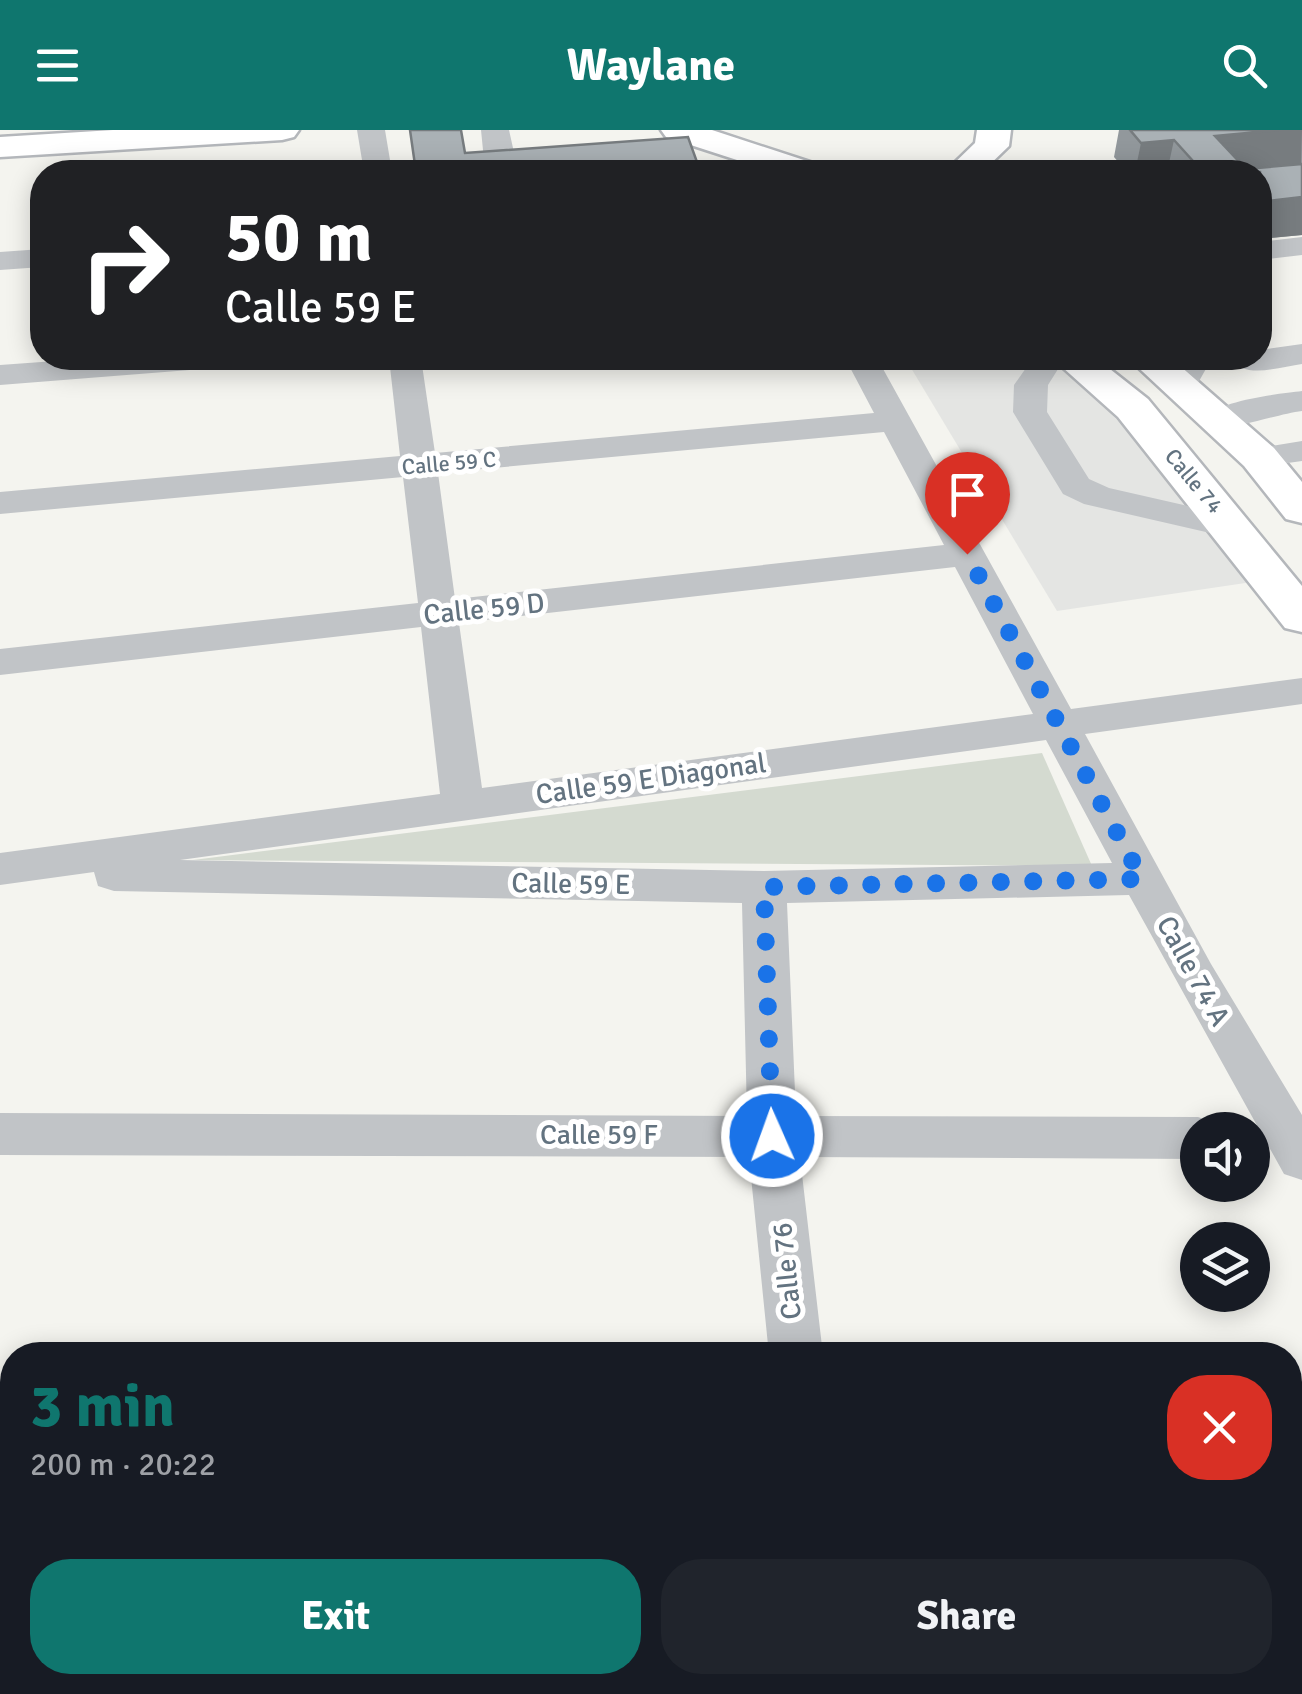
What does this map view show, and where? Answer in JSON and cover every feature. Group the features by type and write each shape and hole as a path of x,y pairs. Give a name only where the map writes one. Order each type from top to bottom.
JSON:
{"main road":[{"path":"0,147 282,130"},
{"path":"976,160 992,146 994,130"},
{"path":"673,141 715,144 764,160"},
{"name":"Calle 74","path":"1087,370 1133,408 1302,616"},
{"path":"1188,371 1220,420 1260,457 1302,510"}],"street":[{"path":"371,130 376,160"},
{"path":"495,130 500,160"},
{"path":"1272,250 1302,246"},
{"path":"0,261 30,259"},
{"path":"1272,357 1302,354"},
{"path":"0,376 72,370"},
{"path":"406,370 464,805"},
{"name":"Calle 74 A","path":"868,370 1061,723 1281,1145"},
{"path":"1041,370 1032,385 1030,412 1076,486 1097,496 1232,526"},
{"path":"1258,370 1294,402"},
{"path":"1220,420 1294,402"},
{"name":"Calle 59 C","path":"0,503 897,421"},
{"path":"1260,457 1302,450"},
{"name":"Calle 59 D","path":"0,662 967,554"},
{"name":"Calle 59 E Diagonal","path":"0,871 1302,691"},
{"name":"Calle 59 E","path":"0,871 764,887 1142,879"},
{"name":"Calle 76","path":"764,887 772,1136 795,1342"},
{"name":"Calle 59 F","path":"0,1134 1180,1138"}],"shaded area":[{"path":"912,370 1073,370 1227,546 1252,582 1057,611"},
{"path":"1042,753 1092,866 193,860"}],"building":[{"path":"410,130 461,130 465,153 688,137 696,160 414,160"},
{"path":"1130,130 1279,130 1215,136 1238,160 1192,160 1174,140 1141,143"},
{"path":"1302,164 1302,197 1272,201 1272,167"}],"route":[{"path":"772,1136 764,887 1142,879 967,554"}]}
